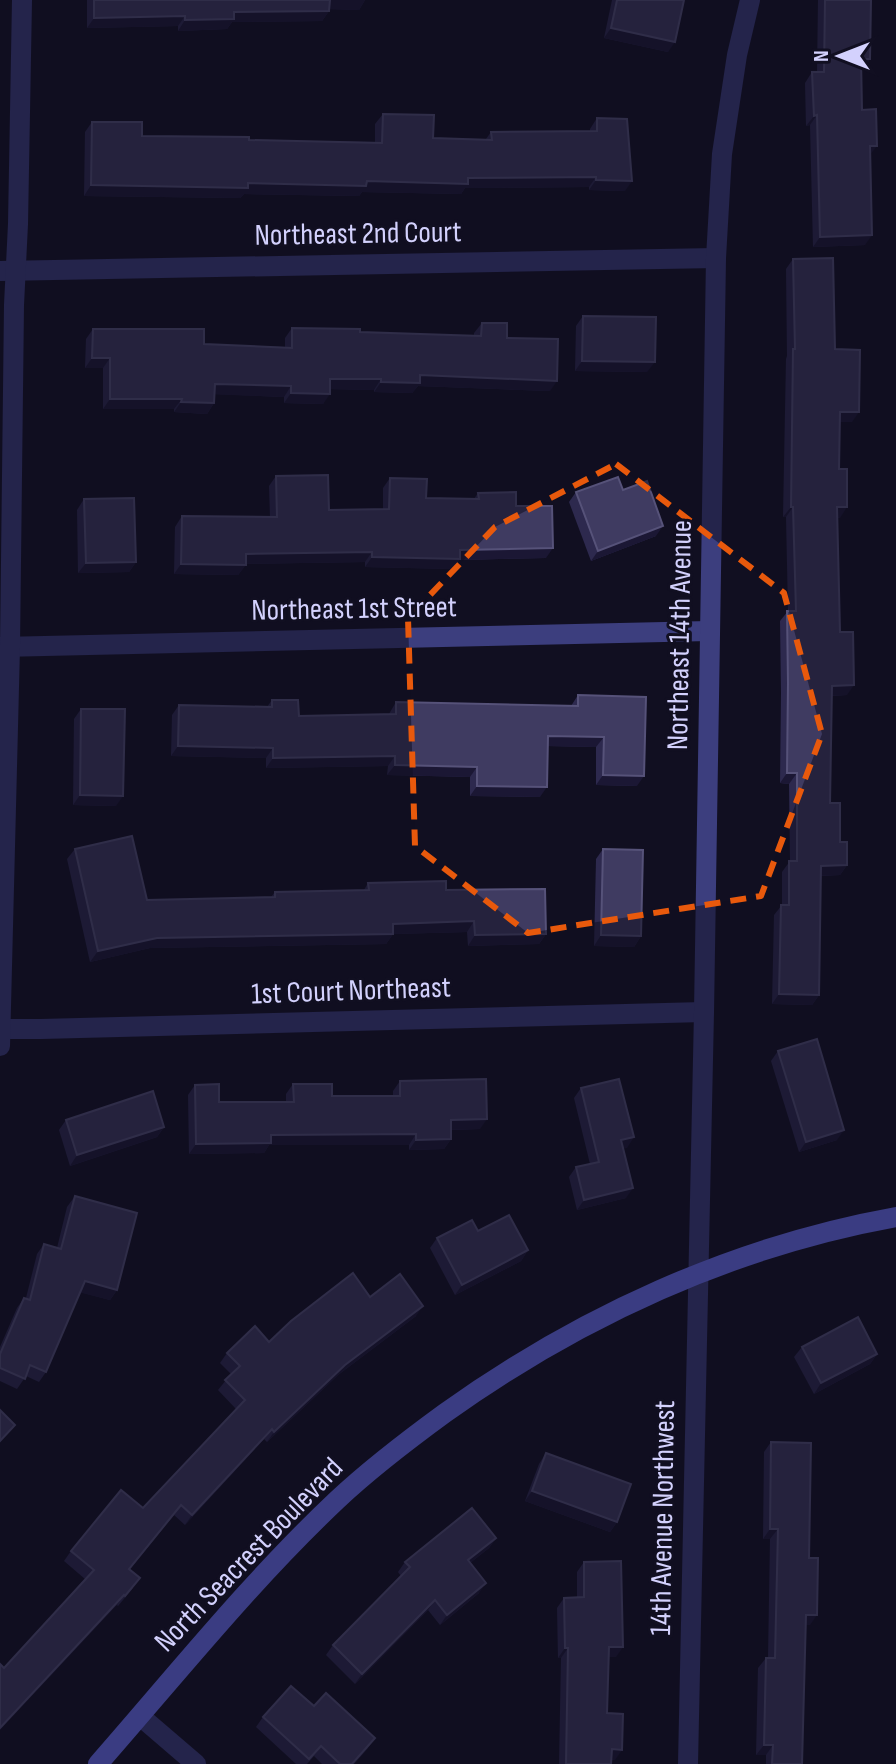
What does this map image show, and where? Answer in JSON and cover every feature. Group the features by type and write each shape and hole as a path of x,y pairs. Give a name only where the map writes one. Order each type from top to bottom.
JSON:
{"street":[{"path":"0,1046 5,647 14,305 8,270 22,0"},
{"name":"Northeast 14th Avenue","path":"699,1274 716,258 722,154 737,55 750,0"},
{"name":"Northeast 2nd Court","path":"8,270 716,258"},
{"name":"Northeast 1st Street","path":"5,647 709,631"},
{"name":"1st Court Northeast","path":"0,1029 704,1012"},
{"name":"North Seacrest Boulevard","path":"98,1764 274,1563 339,1498 409,1439 484,1385 623,1307 699,1274 773,1247 896,1217"},
{"name":"14th Avenue Northwest","path":"688,1764 699,1274"},
{"path":"140,1716 196,1764"}],"highlighted area":[{"path":"616,464 784,593 822,734 761,896 528,933 415,846 408,618 495,527"}],"building":[{"path":"94,0 330,0 329,11 234,12 234,19 185,20 185,16 94,18"},
{"path":"617,0 684,0 675,42 611,28"},
{"path":"825,0 871,0 870,59 861,59 862,110 876,109 877,146 870,146 872,235 820,237 817,115 814,116 812,72 824,72"},
{"path":"383,114 434,115 433,138 492,140 491,132 597,131 597,118 627,119 632,181 596,180 596,177 468,178 468,184 367,181 366,186 248,183 248,188 91,185 92,122 142,122 142,136 382,143"},
{"path":"833,258 835,349 860,350 859,412 840,412 839,469 847,469 847,507 837,507 840,632 853,632 854,685 832,686 830,803 840,803 840,842 847,842 847,865 821,866 819,995 779,994 781,905 789,905 789,861 797,861 797,773 787,773 787,611 796,611 791,507 795,349 793,259"},
{"path":"583,316 656,317 655,362 582,361"},
{"path":"482,323 507,323 507,338 558,339 557,381 420,375 420,383 330,379 330,394 291,393 291,386 215,384 214,403 181,402 182,399 110,399 110,358 92,358 93,329 204,329 204,344 292,348 292,328 481,336"},
{"path":"328,475 329,510 389,509 390,478 427,479 426,498 479,499 478,493 516,492 516,506 552,506 553,548 460,550 460,559 372,557 372,552 246,554 246,565 181,564 182,516 277,517 276,476"},
{"path":"618,477 623,490 647,481 663,526 598,551 576,492"},
{"path":"134,498 136,562 86,563 84,499"},
{"path":"578,695 646,697 644,776 603,775 604,737 548,736 547,787 477,786 477,767 395,765 395,756 273,758 273,748 178,746 179,705 272,707 272,700 298,700 299,716 396,714 396,702 578,706"},
{"path":"81,709 125,709 123,796 80,795"},
{"path":"132,836 147,900 275,897 275,892 369,890 368,883 446,881 446,890 545,889 546,934 475,935 474,921 393,924 393,934 157,938 98,951 75,849"},
{"path":"603,849 643,850 641,936 601,935"},
{"path":"817,1039 844,1130 806,1142 778,1051"},
{"path":"486,1079 487,1119 451,1120 451,1139 416,1140 416,1134 271,1135 271,1143 196,1144 195,1085 219,1084 219,1102 294,1102 293,1084 332,1084 332,1096 400,1096 400,1081"},
{"path":"619,1079 634,1137 621,1140 633,1188 584,1200 576,1167 599,1162 581,1088"},
{"path":"153,1091 164,1127 77,1155 66,1120"},
{"path":"75,1196 137,1213 117,1290 85,1281 46,1372 30,1365 25,1379 0,1368 0,1354 24,1298 30,1300 44,1244 61,1249"},
{"path":"509,1215 528,1250 462,1285 437,1238 472,1220 478,1231"},
{"path":"353,1273 370,1297 400,1274 423,1306 345,1365 274,1432 272,1429 192,1515 181,1505 129,1569 140,1578 0,1728 0,1664 4,1668 94,1570 71,1551 121,1490 143,1508 245,1400 225,1380 240,1366 227,1353 255,1326 269,1342"},
{"path":"858,1317 877,1354 821,1383 802,1347"},
{"path":"0,1410 15,1425 0,1441"},
{"path":"771,1442 811,1443 809,1558 818,1558 817,1615 806,1615 802,1764 772,1764 773,1745 764,1745 766,1658 775,1658 778,1529 770,1529"},
{"path":"546,1453 631,1484 617,1522 532,1491"},
{"path":"472,1508 496,1538 468,1560 486,1583 447,1615 435,1600 362,1674 333,1645 410,1567 405,1562"},
{"path":"621,1561 623,1647 609,1647 607,1713 623,1714 622,1750 612,1749 611,1764 566,1764 568,1648 565,1648 564,1598 584,1597 584,1562"},
{"path":"291,1686 314,1706 326,1693 375,1738 352,1764 340,1764 321,1746 309,1759 263,1717"}]}
